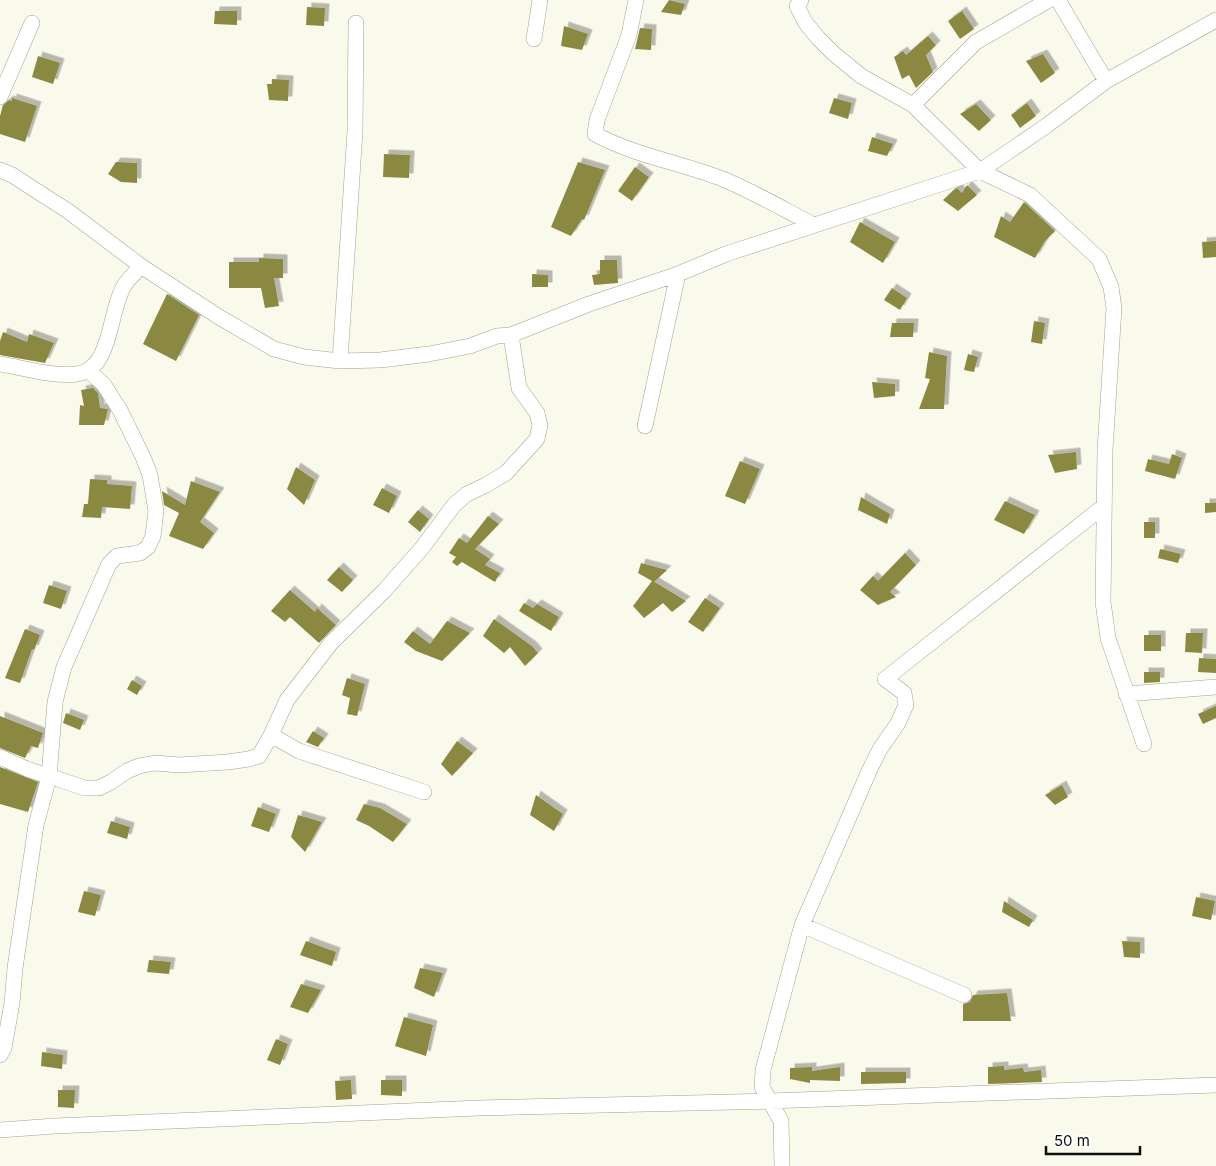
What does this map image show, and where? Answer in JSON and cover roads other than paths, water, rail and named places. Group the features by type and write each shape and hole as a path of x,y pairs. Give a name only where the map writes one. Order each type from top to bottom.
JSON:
{"street":[{"path":"534,39 540,0"},
{"path":"636,0 629,35 597,120 595,134 628,148 725,181 814,225"},
{"path":"912,105 976,42 1049,0"},
{"path":"1058,0 1106,81"},
{"path":"794,2 805,22 833,53 861,76 912,105 980,171 1030,195 1099,259 1111,287 1114,308 1106,450 1103,602 1108,638 1144,744"},
{"path":"0,170 12,175 68,211 141,266 274,350 304,357 340,360 380,360 429,354 470,346 497,336 511,335 589,304 678,274 726,254 980,171 1046,126 1106,81 1216,20"},
{"path":"0,97 32,23"},
{"path":"340,360 355,131 356,23"},
{"path":"0,364 64,374 79,374 89,370 100,358 115,308 124,287 141,266"},
{"path":"645,426 678,274"},
{"path":"0,757 49,777 85,788 99,788 139,766 155,763 179,765 228,762 249,760 258,756 272,735 287,700 316,660 384,591 422,548 454,505 467,494 486,486 506,473 537,439 540,425 538,413 519,388 511,335"},
{"path":"0,1055 4,1048 12,1004 15,968 36,825 49,777 55,702 64,667 109,564 117,556 140,553 148,547 156,522 150,475 143,457 120,410 104,385 89,370"},
{"path":"782,1166 781,1121 762,1087 762,1070 802,925 870,769 906,706 904,693 885,679 1104,506"},
{"path":"1126,694 1216,687"},
{"path":"272,735 307,754 424,792"},
{"path":"802,925 964,995"},
{"path":"0,1130 469,1108 770,1101 1216,1086"}]}
